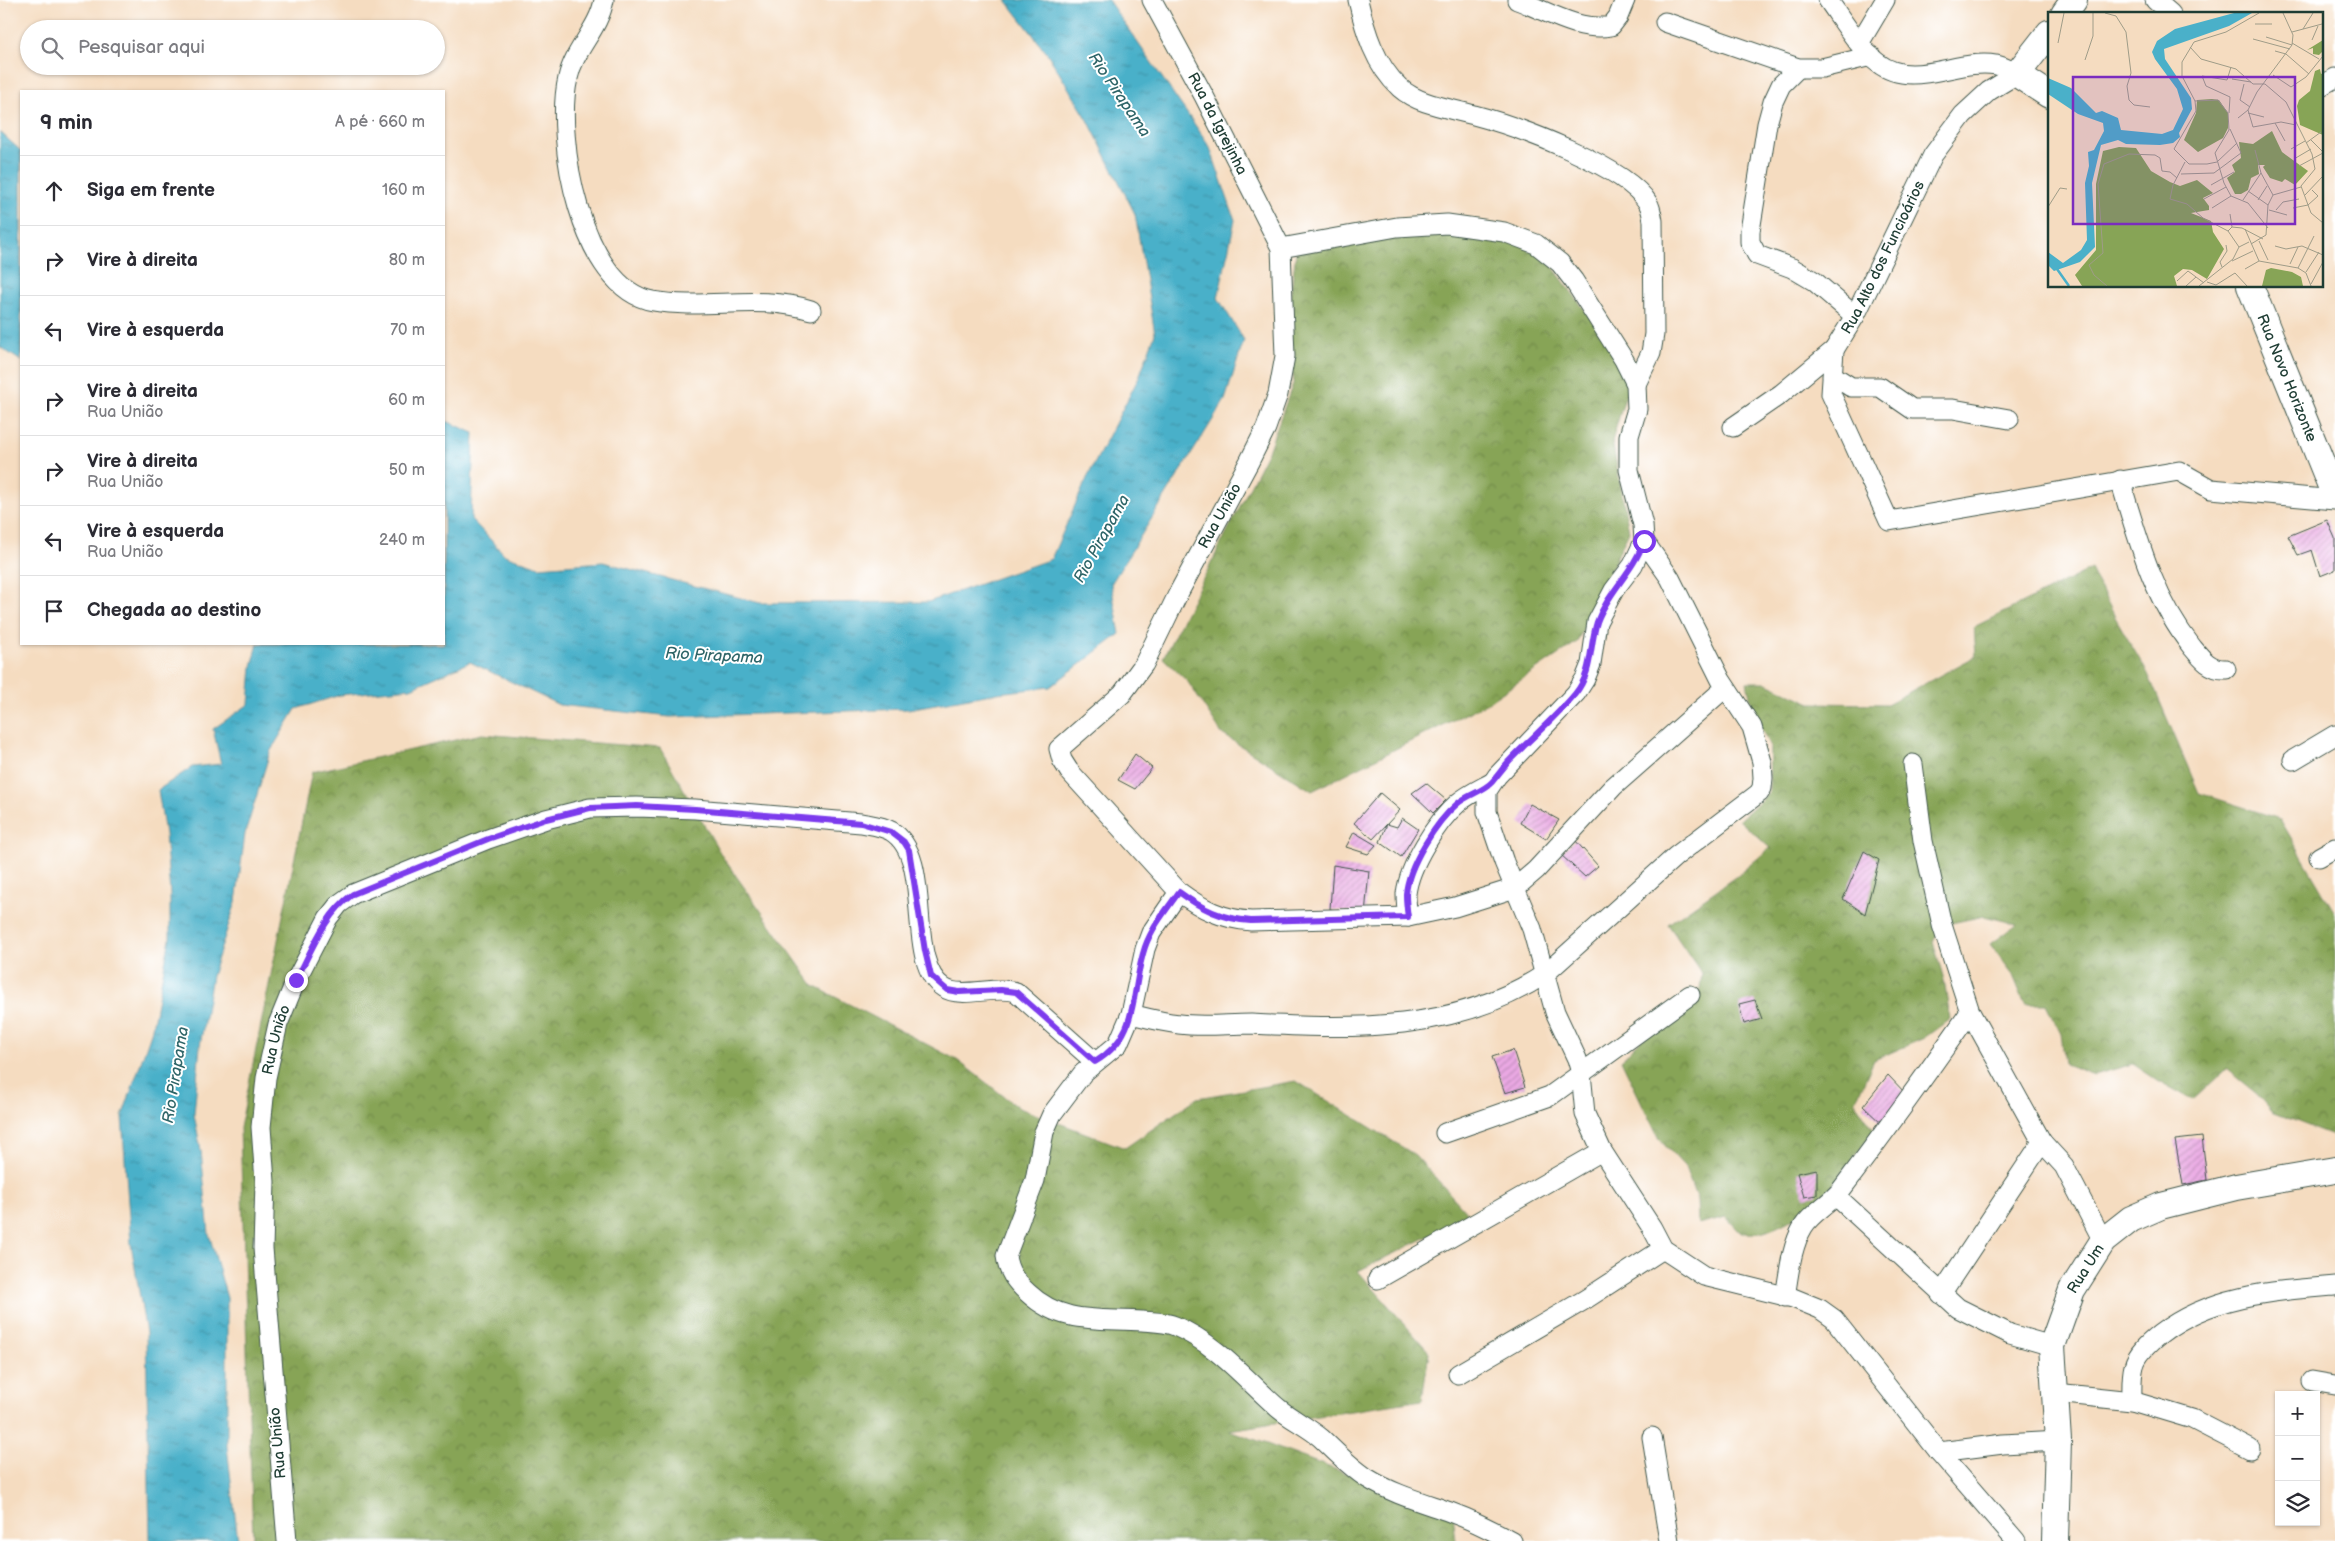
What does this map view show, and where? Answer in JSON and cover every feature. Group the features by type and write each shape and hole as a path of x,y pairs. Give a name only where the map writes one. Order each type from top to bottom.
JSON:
{"street":[{"path":"604,0 597,24 571,66 564,98 566,137 578,207 588,237 601,261 613,278 628,291 652,301 692,304 780,302 811,310"},
{"name":"Rua da Igrejinha","path":"1152,0 1208,104 1281,248"},
{"path":"1358,0 1363,23 1372,49 1383,68 1400,89 1420,100 1492,120 1560,146 1613,173 1634,189 1649,204 1653,221 1654,334 1651,353 1636,384 1636,409 1628,436 1628,470 1643,525 1644,541 1633,565 1614,590 1597,622 1591,664 1585,679 1576,693 1509,761 1491,783 1458,803 1442,820 1423,849 1410,875 1406,894 1408,917"},
{"path":"1517,0 1560,18 1600,28 1611,26 1618,17 1625,0"},
{"path":"1828,0 1865,49 1879,64 1901,73 1917,74 1975,65 1996,65 2017,74 2048,95"},
{"path":"1665,22 1798,68 1822,68 1865,49 1885,0"},
{"path":"2065,12 2074,0"},
{"path":"2155,0 2169,12"},
{"path":"2017,74 2048,34"},
{"path":"1798,68 1782,85 1773,102 1756,195 1750,242 1757,255 1792,268 1814,281 1855,316"},
{"name":"Rua Alto dos Funcioários","path":"1733,427 1781,394 1834,350 1855,316 1933,155 1963,115 1988,91 2017,74"},
{"path":"2322,85 2335,78"},
{"path":"1281,248 1422,224 1447,224 1504,232 1522,238 1536,244 1560,262 1618,352 1636,384"},
{"name":"Rua União","path":"1179,892 1069,771 1059,753 1062,744 1122,694 1136,678 1266,428 1278,394 1286,356 1281,248"},
{"name":"Rua Novo Horizonte","path":"2251,288 2335,496"},
{"path":"1834,350 1830,394 1889,521 2179,471 2211,489 2335,500"},
{"path":"1832,375 1851,387 1880,387 1912,409 1953,409 2009,419"},
{"path":"2120,480 2142,553 2160,599 2181,633 2201,657 2211,666 2226,669"},
{"path":"1131,1014 1180,1024 1382,1026 1436,1018 1481,1005 1525,987 1545,974 1676,856 1759,793 1762,788 1763,778 1758,744 1752,727 1742,709 1725,688 1670,578 1644,541"},
{"path":"1512,1541 1486,1527 1391,1491 1367,1478 1347,1463 1321,1438 1278,1407 1228,1361 1195,1335 1173,1325 1150,1321 1094,1320 1054,1312 1034,1298 1014,1278 1008,1267 1006,1256 1035,1180 1044,1132 1061,1100 1072,1085 1095,1062 1118,1044 1131,1014 1145,948 1151,934 1179,892 1204,909 1230,920 1251,921 1408,917 1455,907 1515,888 1536,870 1613,787 1725,688"},
{"path":"2293,760 2335,736"},
{"path":"1913,764 1923,841 1942,925 1970,1012 2042,1142 2064,1166 2102,1241"},
{"path":"1491,783 1486,799 1487,812 1532,929 1555,1012 1572,1046 1581,1073 1585,1114 1602,1151 1652,1228 1663,1249 1704,1276 1785,1297 1820,1309 1834,1320 1939,1452 2016,1541"},
{"name":"Rua União","path":"287,1541 263,1248 265,1182 261,1127 266,1078 278,1024 296,980 328,918 339,904 353,894 488,839 546,819 590,808 637,806 695,809 861,823 883,828 898,837 909,850 925,951 931,976 937,983 947,990 959,992 1001,990 1016,992 1095,1062"},
{"path":"1445,1133 1550,1096 1690,994"},
{"path":"1785,1297 1799,1235 1804,1224 1836,1196 1905,1106 1970,1012"},
{"path":"1941,1294 2042,1142"},
{"path":"1378,1279 1602,1151"},
{"name":"Rua Um","path":"2055,1541 2058,1441 2052,1346 2072,1290 2102,1241 2131,1219 2161,1206 2236,1187 2335,1170"},
{"path":"1836,1196 1958,1308 2010,1334 2052,1346"},
{"path":"1458,1374 1586,1299 1663,1249"},
{"path":"2132,1401 2134,1366 2141,1352 2179,1320 2201,1309 2270,1291 2335,1286"},
{"path":"2312,1381 2335,1385"},
{"path":"2056,1393 2132,1401 2192,1419 2250,1449"},
{"path":"1652,1438 1668,1541"},
{"path":"1939,1452 2004,1444 2058,1441"}],"green space":[{"path":"1458,225 1536,244 1632,374 1612,441 1629,531 1577,642 1487,703 1312,791 1222,734 1188,682 1163,658 1269,449 1294,381 1285,338 1297,245"},
{"path":"2091,569 2115,617 2148,674 2199,793 2280,819 2335,913 2335,1136 2272,1112 2257,1094 2226,1069 2193,1100 2133,1064 2094,1075 2065,1064 2061,1034 2046,1004 2025,1004 2012,973 1990,944 2017,924 1984,916 1942,925 1933,941 1944,980 1950,1019 1924,1038 1874,1060 1855,1102 1874,1130 1828,1190 1800,1214 1764,1232 1741,1233 1726,1217 1698,1224 1697,1200 1685,1167 1659,1139 1621,1060 1642,1039 1698,1002 1702,974 1668,924 1738,875 1770,848 1739,820 1769,793 1770,747 1753,711 1747,682 1765,682 1811,703 1887,704 1976,656 1974,627"},
{"path":"482,734 660,748 722,856 814,986 957,1060 1019,1108 1125,1148 1197,1098 1296,1081 1415,1155 1470,1216 1358,1271 1429,1352 1422,1400 1229,1430 1453,1513 1456,1541 253,1541 240,1128 312,772"}],"water":[{"name":"Rio Pirapama","path":"1006,0 1108,0 1209,145 1235,220 1218,298 1244,340 1225,400 1111,584 1120,634 1050,687 997,693 908,709 670,717 559,705 470,662 411,688 340,695 296,709 270,752 245,834 236,902 212,976 200,1046 194,1114 201,1151 209,1234 227,1298 227,1446 238,1541 150,1541 146,1333 131,1244 122,1117 151,1033 170,938 170,893 165,834 158,790 192,767 221,764 213,729 249,704 252,666 258,645 445,645 445,420 474,433 471,519 505,555 539,567 603,562 760,603 928,602 1051,559 1088,476 1139,377 1155,334 1135,214 1088,120 1047,53"},
{"path":"0,132 20,150 20,360 0,347"}],"building":[{"path":"2327,520 2335,538 2335,570 2320,576 2312,550 2298,555 2288,536"},
{"path":"1135,754 1152,768 1135,789 1118,780"},
{"path":"1426,783 1446,800 1433,813 1412,793"},
{"path":"1380,793 1400,810 1373,839 1354,823"},
{"path":"1530,804 1559,820 1546,839 1520,823"},
{"path":"1402,818 1418,829 1401,857 1380,842 1387,824 1397,827"},
{"path":"1354,832 1376,845 1368,854 1346,847"},
{"path":"1575,840 1598,866 1585,877 1560,854"},
{"path":"1864,851 1879,860 1865,914 1843,899"},
{"path":"1333,865 1369,871 1365,914 1330,909"},
{"path":"1755,1000 1762,1019 1744,1024 1739,1004"},
{"path":"1513,1050 1525,1087 1505,1093 1492,1057"},
{"path":"1888,1075 1907,1095 1884,1126 1863,1106"},
{"path":"2202,1137 2207,1180 2183,1185 2175,1140"},
{"path":"1817,1169 1817,1195 1804,1197 1797,1173"}],"route":[{"path":"296,980 328,918 339,904 353,894 488,839 546,819 590,808 637,806 861,823 883,828 891,832 904,842 909,850 925,951 931,976 937,983 947,990 959,992 1009,990 1016,992 1095,1062 1118,1044 1125,1031 1131,1014 1145,948 1161,917 1179,892 1195,904 1230,920 1408,917 1406,894 1410,875 1423,849 1442,820 1458,803 1491,783 1509,761 1576,693 1585,679 1591,664 1597,622 1605,604 1633,565 1644,541"}]}
